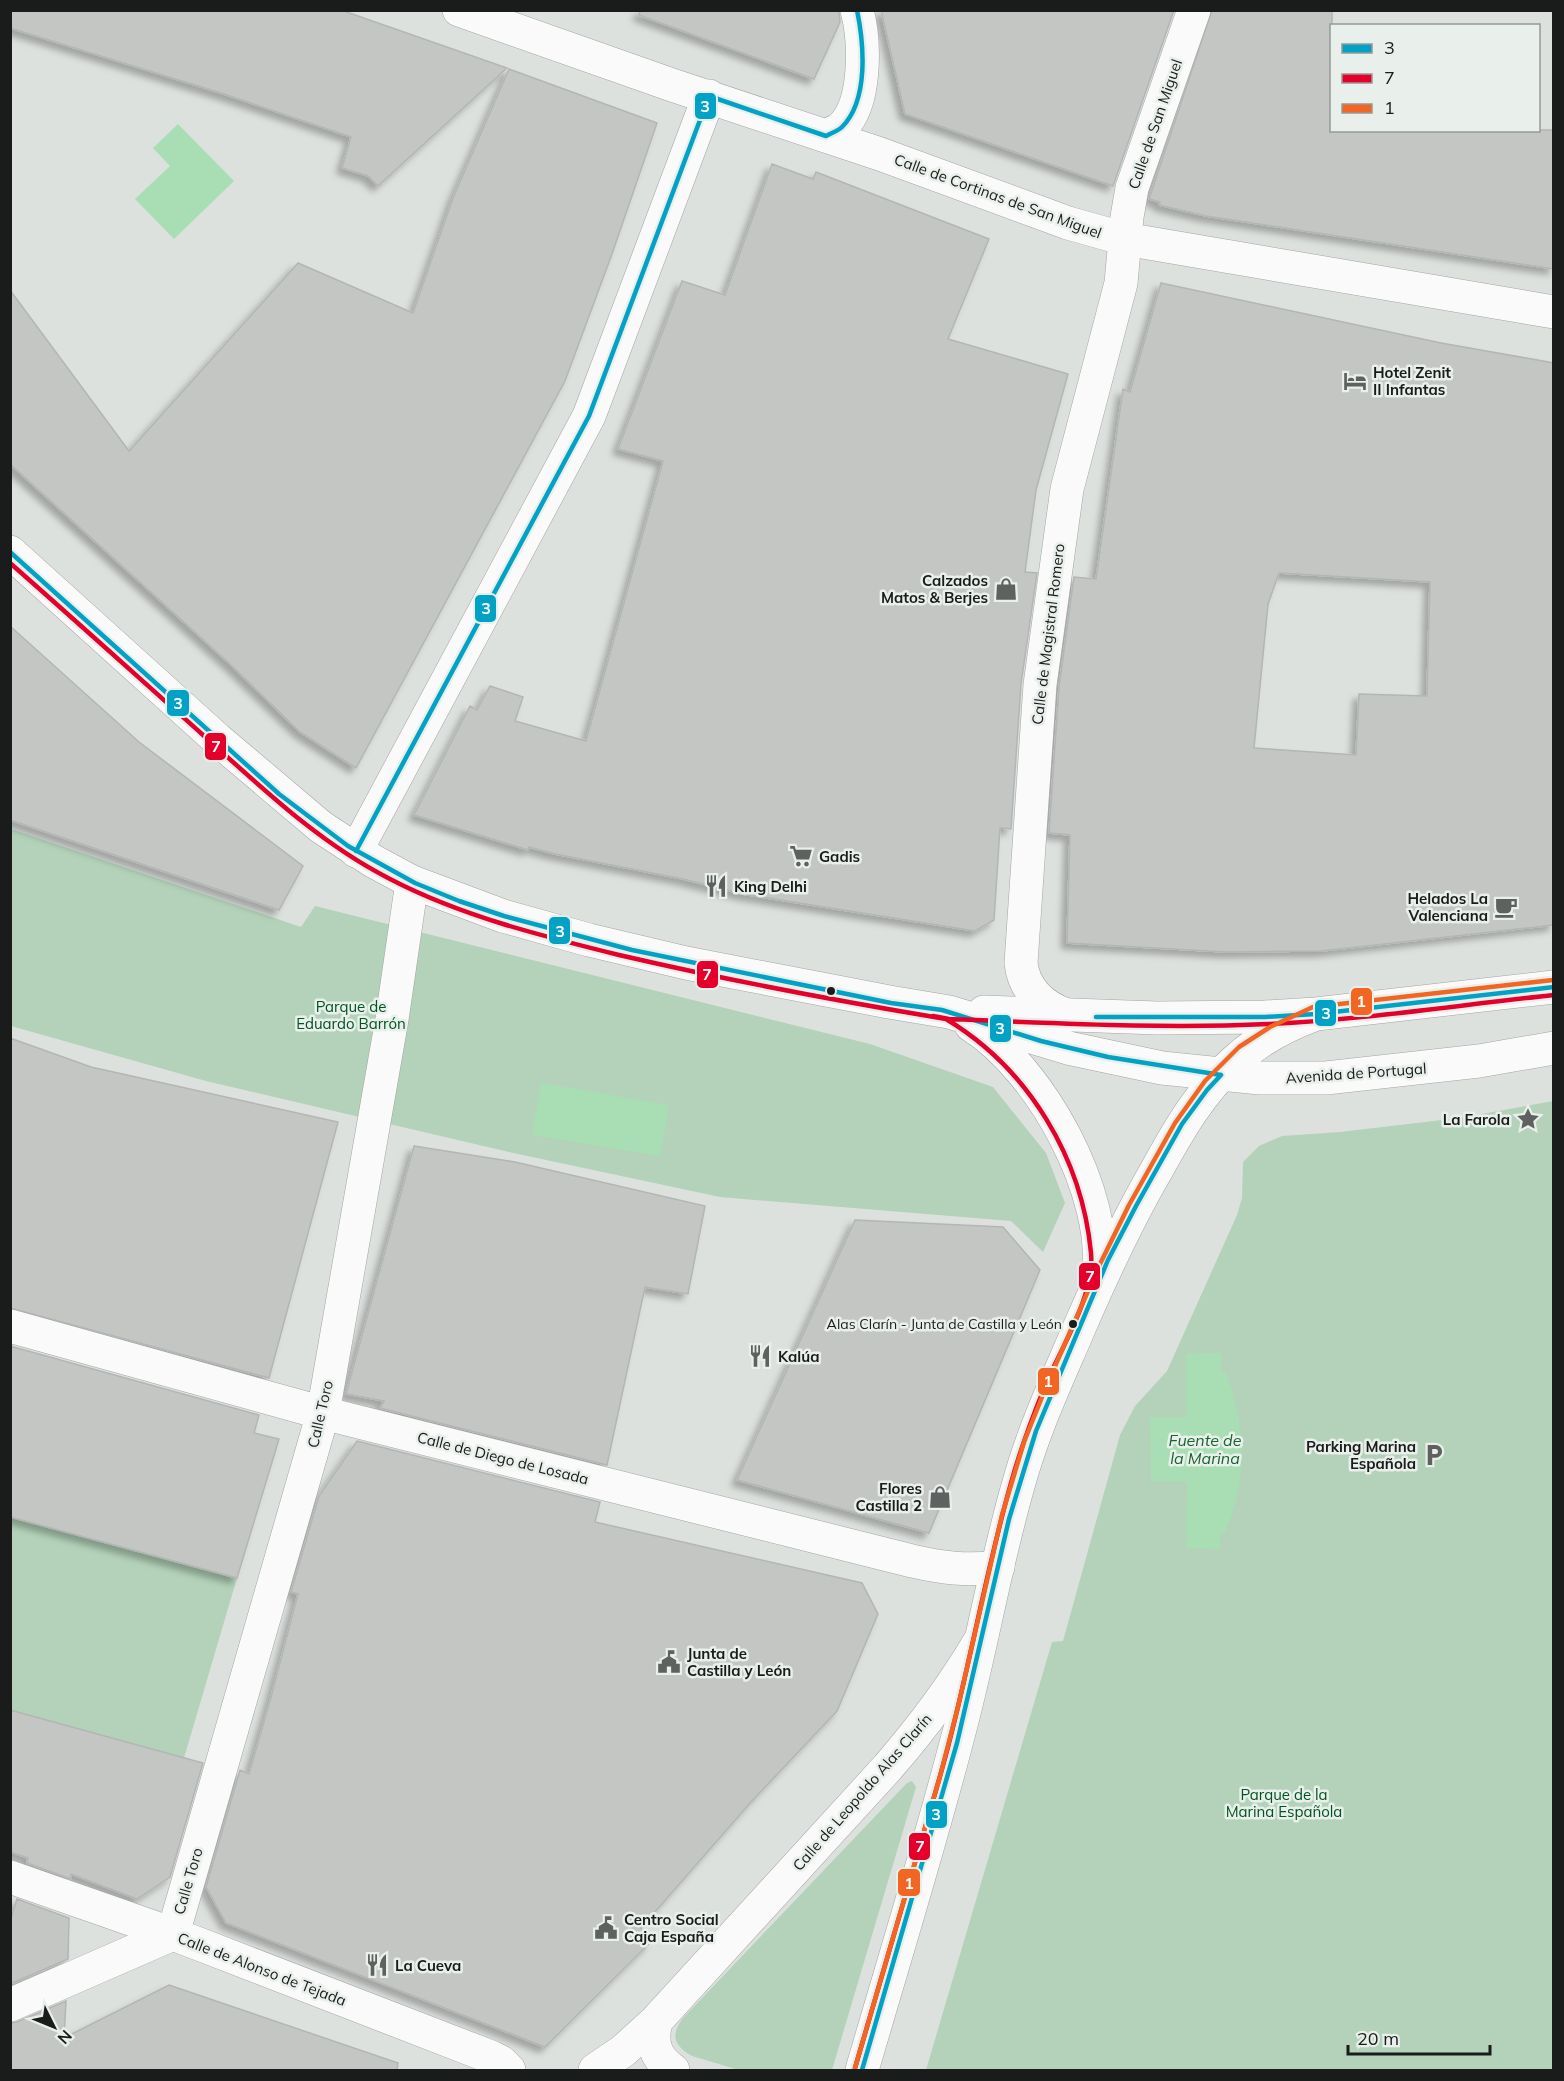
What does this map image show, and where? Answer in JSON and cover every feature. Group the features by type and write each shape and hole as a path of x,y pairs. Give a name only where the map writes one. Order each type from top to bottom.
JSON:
{"street":[{"name":"Calle de Cortinas de San Miguel","path":"459,10 826,136 1068,223 1125,239 1554,312"},
{"path":"826,136 842,128 852,113 859,93 862,70 857,10"},
{"name":"Calle de San Miguel","path":"1125,239 1132,188 1194,10"},
{"path":"356,851 590,416 709,96"},
{"name":"Calle de Magistral Romero","path":"1066,1016 1043,1004 1035,996 1022,974 1037,720 1053,577 1067,489 1121,283 1125,239"},
{"name":"Avenida de Portugal","path":"10,552 265,782 321,827 356,851 412,882 503,916 589,940 686,963 949,1012 1066,1016 1265,1017 1316,1014 1554,987"},
{"name":"Calle Toro","path":"173,1934 323,1413 392,1019 412,882"},
{"name":"Avenida de Portugal","path":"949,1012 1097,1056 1162,1068 1221,1075 1294,1079 1347,1077 1479,1061 1554,1048"},
{"name":"Calle de Leopoldo Alas Clarín","path":"949,1012 974,1027 1012,1062 1035,1089 1060,1126 1078,1164 1091,1205 1099,1255 1097,1287"},
{"name":"Calle de Leopoldo Alas Clarín","path":"595,2070 623,2051 656,2021 903,1749 953,1684 983,1634 1018,1485 1032,1441 1097,1287 1136,1206 1182,1124 1221,1075 1265,1038 1281,1028 1316,1014"},
{"name":"Calle de Diego de Losada","path":"10,1326 323,1413 912,1561 955,1569 975,1570 998,1567"},
{"path":"862,2070 954,1754 983,1634"},
{"name":"Calle de Alonso de Tejada","path":"10,1877 173,1934 491,2057 501,2062 509,2070"},
{"path":"10,2005 173,1934"},
{"path":"656,2021 653,2042 655,2052 662,2063 673,2070"}],"green space":[{"name":"Parque de Eduardo Barrón","path":"11,829 301,927 315,906 870,1044 993,1087 1046,1153 1065,1203 1043,1252 1011,1221 720,1197 518,1154 206,1081 11,1026"},
{"name":"Parque de la Marina Española","path":"1553,1101 1553,2070 926,2070 1052,1642 1063,1641 1120,1435 1135,1406 1167,1371 1237,1215 1242,1198 1243,1162 1259,1146 1282,1136 1340,1132 1459,1118"},
{"path":"10,1517 237,1578 184,1758 11,1710"},
{"path":"912,1781 916,1787 832,2070 739,2070 692,2056 681,2048 675,2035 683,2018 907,1783"}],"water":[{"path":"178,124 234,181 174,239 135,199 170,166 153,148"},
{"path":"541,1083 669,1105 660,1156 532,1135"},
{"name":"Fuente de la Marina","path":"1221,1353 1221,1372 1226,1373 1233,1393 1241,1433 1241,1473 1238,1493 1225,1532 1220,1533 1220,1549 1186,1548 1187,1482 1151,1481 1150,1417 1186,1417 1186,1354"}],"building":[{"path":"10,10 341,10 507,68 378,186 368,176 342,168 351,137 224,94 10,28"},
{"path":"640,10 839,10 840,22 814,79 639,15"},
{"path":"881,10 1174,10 1113,186 905,114"},
{"path":"1212,10 1332,10 1330,132 1540,132 1540,130 1554,130 1554,269 1206,216 1159,205 1160,202 1149,199"},
{"path":"509,69 657,123 565,381 356,768 300,732 230,664 10,464 10,290 129,451 298,263 413,313 453,198"},
{"path":"772,164 813,179 816,172 989,239 948,339 1068,374 1036,490 1025,572 1037,573 1021,684 1011,829 1000,828 994,920 975,931 742,894 683,879 529,847 528,850 414,815 470,706 477,710 490,686 523,697 515,721 586,741 663,461 618,449 682,281 725,295"},
{"path":"1161,283 1441,343 1554,363 1554,925 1322,951 1226,952 1067,943 1070,835 1049,833 1059,687 1074,577 1096,579 1123,389 1130,392","holes":["1279,573 1430,582 1427,696 1359,694 1356,755 1254,748 1268,604"]},
{"path":"10,626 139,742 303,866 279,910 10,820"},
{"path":"10,1038 91,1067 338,1122 269,1378 10,1308"},
{"path":"414,1146 515,1162 705,1206 688,1294 645,1287 607,1465 380,1408 384,1401 346,1394"},
{"path":"855,1220 1003,1227 1040,1270 929,1533 737,1480"},
{"path":"10,1346 259,1415 254,1433 279,1439 237,1578 10,1517"},
{"path":"357,1441 600,1502 595,1522 862,1583 878,1614 837,1711 751,1802 641,1928 650,1943 545,2047 226,1923 206,1887 240,1770 249,1774 298,1594 291,1592 319,1496"},
{"path":"10,1710 203,1763 170,1877 137,1899 71,1874 71,1879 27,1863 28,1858 10,1852"},
{"path":"17,1899 69,1918 68,1959 10,1984 10,1921"},
{"path":"169,1985 398,2063 397,2070 10,2070 10,2023 66,2001 64,2038"}],"transit line":[{"name":"3","path":"356,851 589,416 709,96 826,136 839,130 851,116 860,87 862,55 857,10"},
{"name":"3","path":"10,552 279,794 348,846 415,883 504,916 632,950 891,1003 942,1010 1041,1041 1108,1057 1221,1075"},
{"name":"7","path":"10,563 292,813 339,849 390,879 473,914 590,948 741,981 946,1019 976,1040 1002,1063 1026,1090 1046,1119 1063,1150 1086,1218 1091,1253 1088,1286 1076,1321 1026,1434 994,1546 946,1753 855,2068"},
{"name":"1","path":"855,2068 939,1780 1002,1515 1024,1442 1100,1264 1129,1205 1175,1123 1205,1081 1239,1047 1270,1027 1313,1007 1553,980"},
{"name":"3","path":"1096,1017 1265,1017 1316,1014 1554,987"},
{"name":"7","path":"933,1016 949,1019 1069,1024 1228,1025 1339,1019 1554,995"},
{"name":"3","path":"862,2070 957,1743 1009,1519 1036,1431 1108,1260 1136,1206 1182,1124 1221,1075"}],"place":[{"name":"Hotel Zenit II Infantas","path":"1355,381"},
{"name":"Calzados Matos & Berjes","path":"1006,589"},
{"name":"Gadis","path":"801,856"},
{"name":"King Delhi","path":"716,886"},
{"name":"Helados La Valenciana","path":"1506,907"},
{"name":"La Farola","path":"1528,1119"},
{"name":"Alas Clarín - Junta de Castilla y León","path":"1073,1324"},
{"name":"Kalúa","path":"760,1356"},
{"name":"Parking Marina Española","path":"1434,1455"},
{"name":"Flores Castilla 2","path":"940,1497"},
{"name":"Junta de Castilla y León","path":"669,1662"},
{"name":"Centro Social Caja España","path":"606,1928"},
{"name":"La Cueva","path":"377,1965"}]}
